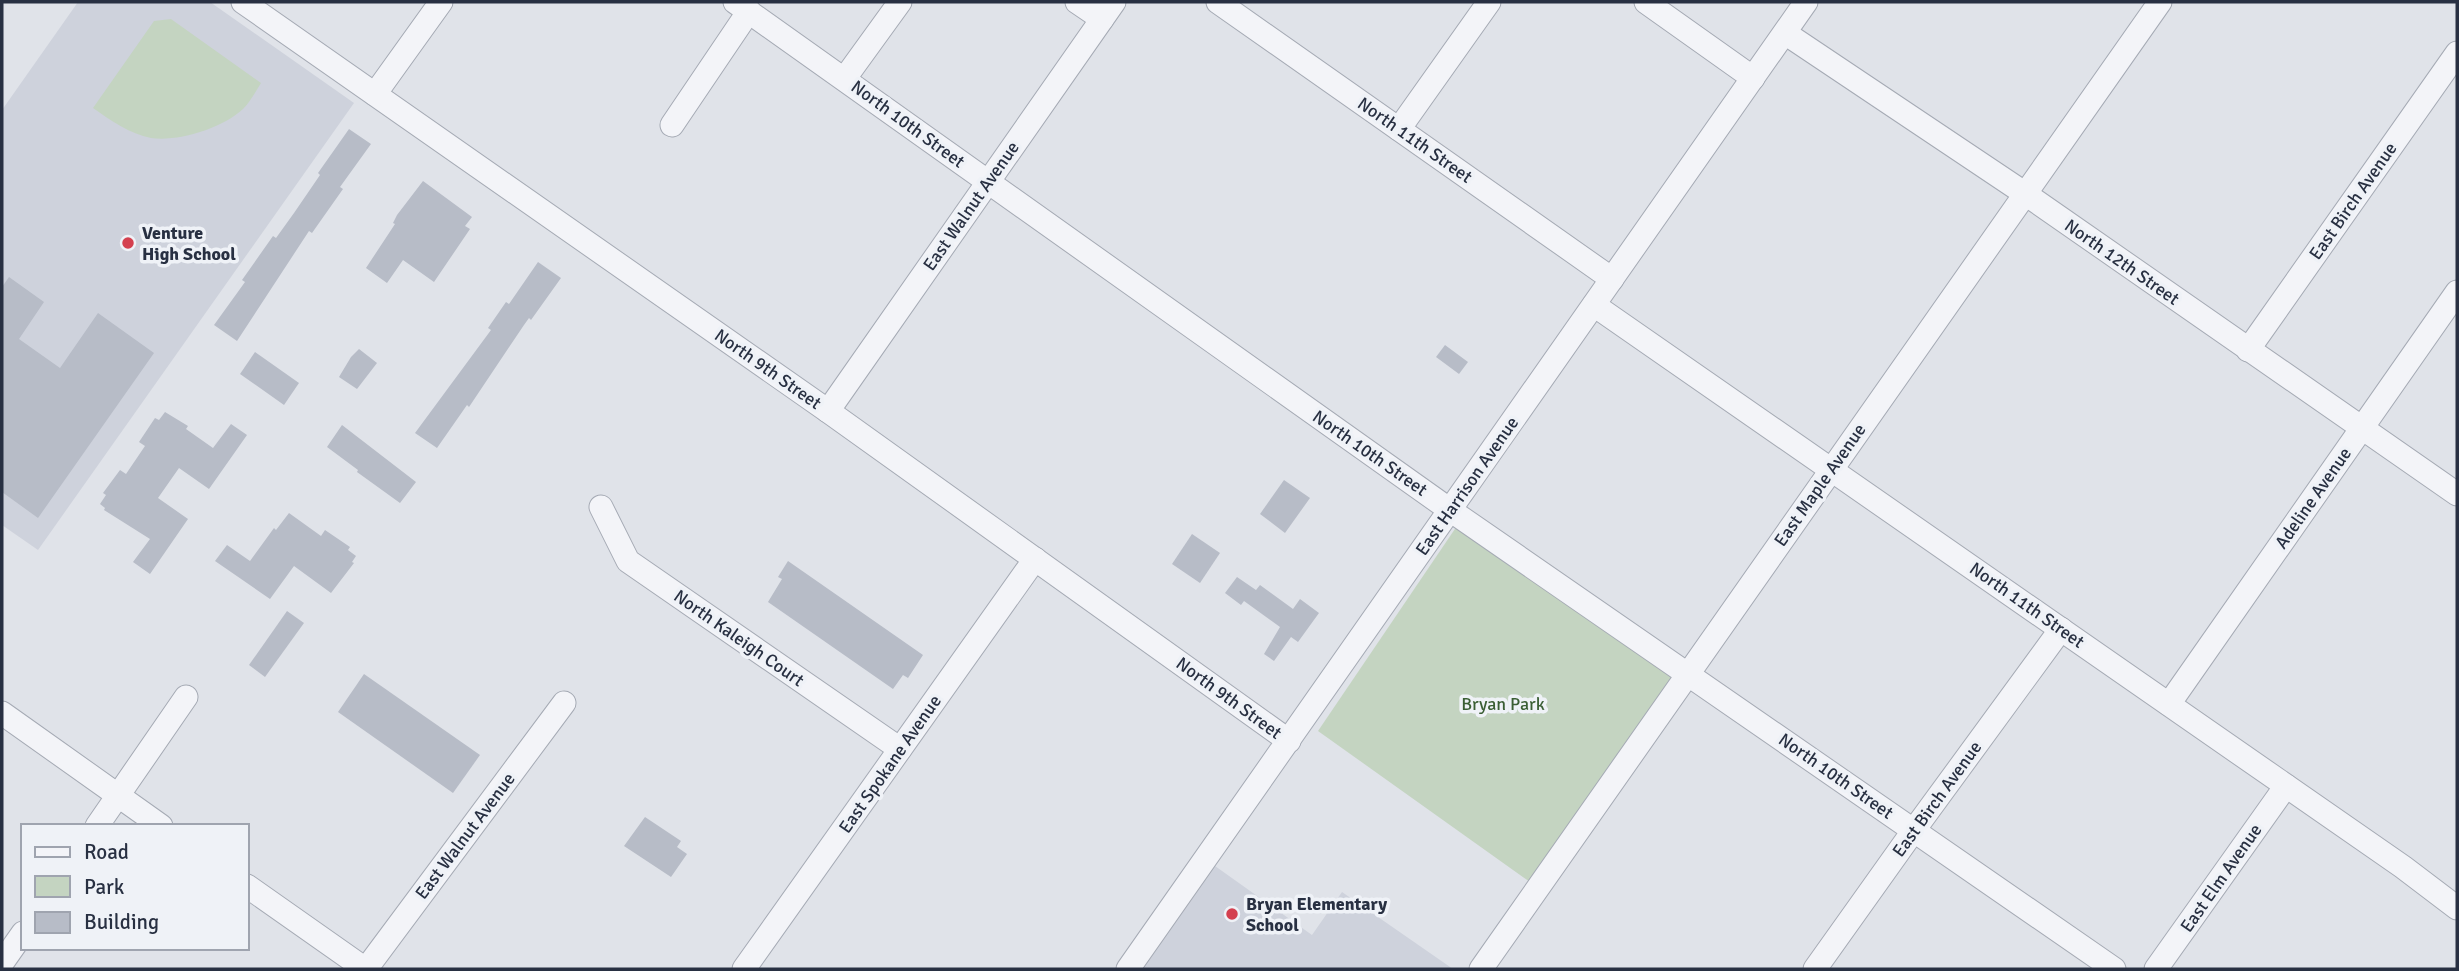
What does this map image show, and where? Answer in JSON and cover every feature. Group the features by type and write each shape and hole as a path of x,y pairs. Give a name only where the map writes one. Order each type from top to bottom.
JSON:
{"street":[{"name":"North 9th Street","path":"243,2 828,411 1289,741"},
{"path":"375,94 441,2"},
{"path":"845,78 901,2"},
{"path":"1077,2 1108,10"},
{"name":"North 11th Street","path":"1218,2 1612,279"},
{"path":"1399,129 1489,2"},
{"path":"1646,2 1753,78"},
{"name":"East Harrison Avenue","path":"1128,969 1806,2"},
{"name":"East Maple Avenue","path":"1480,969 2027,195 2160,2"},
{"path":"672,125 742,6"},
{"name":"North 10th Street","path":"742,6 1450,510 2114,969"},
{"name":"East Walnut Avenue","path":"828,411 1108,10"},
{"name":"North 12th Street","path":"1785,33 2027,195 2457,494"},
{"name":"East Birch Avenue","path":"2248,350 2457,53"},
{"name":"Adeline Avenue","path":"2169,704 2457,292"},
{"name":"North 11th Street","path":"1594,305 2169,704 2457,908"},
{"name":"North Kaleigh Court","path":"601,507 628,561 900,749"},
{"name":"East Spokane Avenue","path":"744,969 1035,559"},
{"name":"East Birch Avenue","path":"1815,969 2061,629"},
{"path":"98,824 186,697"},
{"name":"East Walnut Avenue","path":"365,969 564,703"},
{"path":"2,713 158,824"},
{"name":"East Elm Avenue","path":"2156,969 2286,786"},
{"path":"248,887 365,969"},
{"path":"2,964 21,936"}],"shaded area":[{"name":"Venture High School","path":"78,2 210,2 354,103 38,550 2,525 2,110"},
{"name":"Bryan Elementary School","path":"1215,866 1312,935 1342,892 1453,969 1142,969"}],"green space":[{"path":"171,19 261,83 243,109 212,128 187,136 151,138 128,130 93,108 154,21"},
{"name":"Bryan Park","path":"1461,520 1687,673 1537,887 1318,731"}],"building":[{"path":"349,129 371,144 312,233 309,231 237,341 214,325 245,282 242,280 273,236 276,238 294,213"},
{"path":"423,181 472,217 465,226 470,229 434,282 403,260 387,283 366,268 395,224 393,223 397,215"},
{"path":"538,262 561,278 531,320 529,318 469,407 467,405 437,448 415,433 491,330 488,328 506,302 509,304"},
{"path":"9,277 44,302 19,339 60,368 98,313 154,353 38,518 2,492 2,287"},
{"path":"1445,345 1468,362 1459,374 1436,357"},
{"path":"359,349 377,363 357,389 339,377"},
{"path":"255,352 299,383 284,405 240,374"},
{"path":"165,412 188,426 186,429 213,448 231,424 247,435 209,489 179,468 158,498 188,519 150,574 133,562 150,539 104,510 100,504 106,495 103,493 120,470 126,474 145,446 139,442 155,418 159,420"},
{"path":"342,425 416,482 400,503 327,447"},
{"path":"1284,480 1310,498 1285,533 1260,514"},
{"path":"289,513 321,536 325,530 350,547 348,550 356,556 352,562 354,563 331,593 294,566 270,599 215,561 227,545 250,561 274,528 276,530"},
{"path":"1192,534 1220,553 1200,583 1172,564"},
{"path":"788,561 923,655 908,678 903,675 893,689 768,602 782,579 778,577"},
{"path":"1237,577 1256,590 1260,585 1293,609 1300,599 1319,613 1298,642 1291,637 1274,661 1264,654 1280,627 1244,601 1241,605 1225,593"},
{"path":"287,611 304,623 265,677 249,665"},
{"path":"364,674 480,755 453,793 338,712"},
{"path":"645,817 681,841 677,847 687,854 671,877 624,846"}],"place":[{"name":"Venture High School","path":"128,243"},
{"name":"Bryan Elementary School","path":"1232,914"}]}
